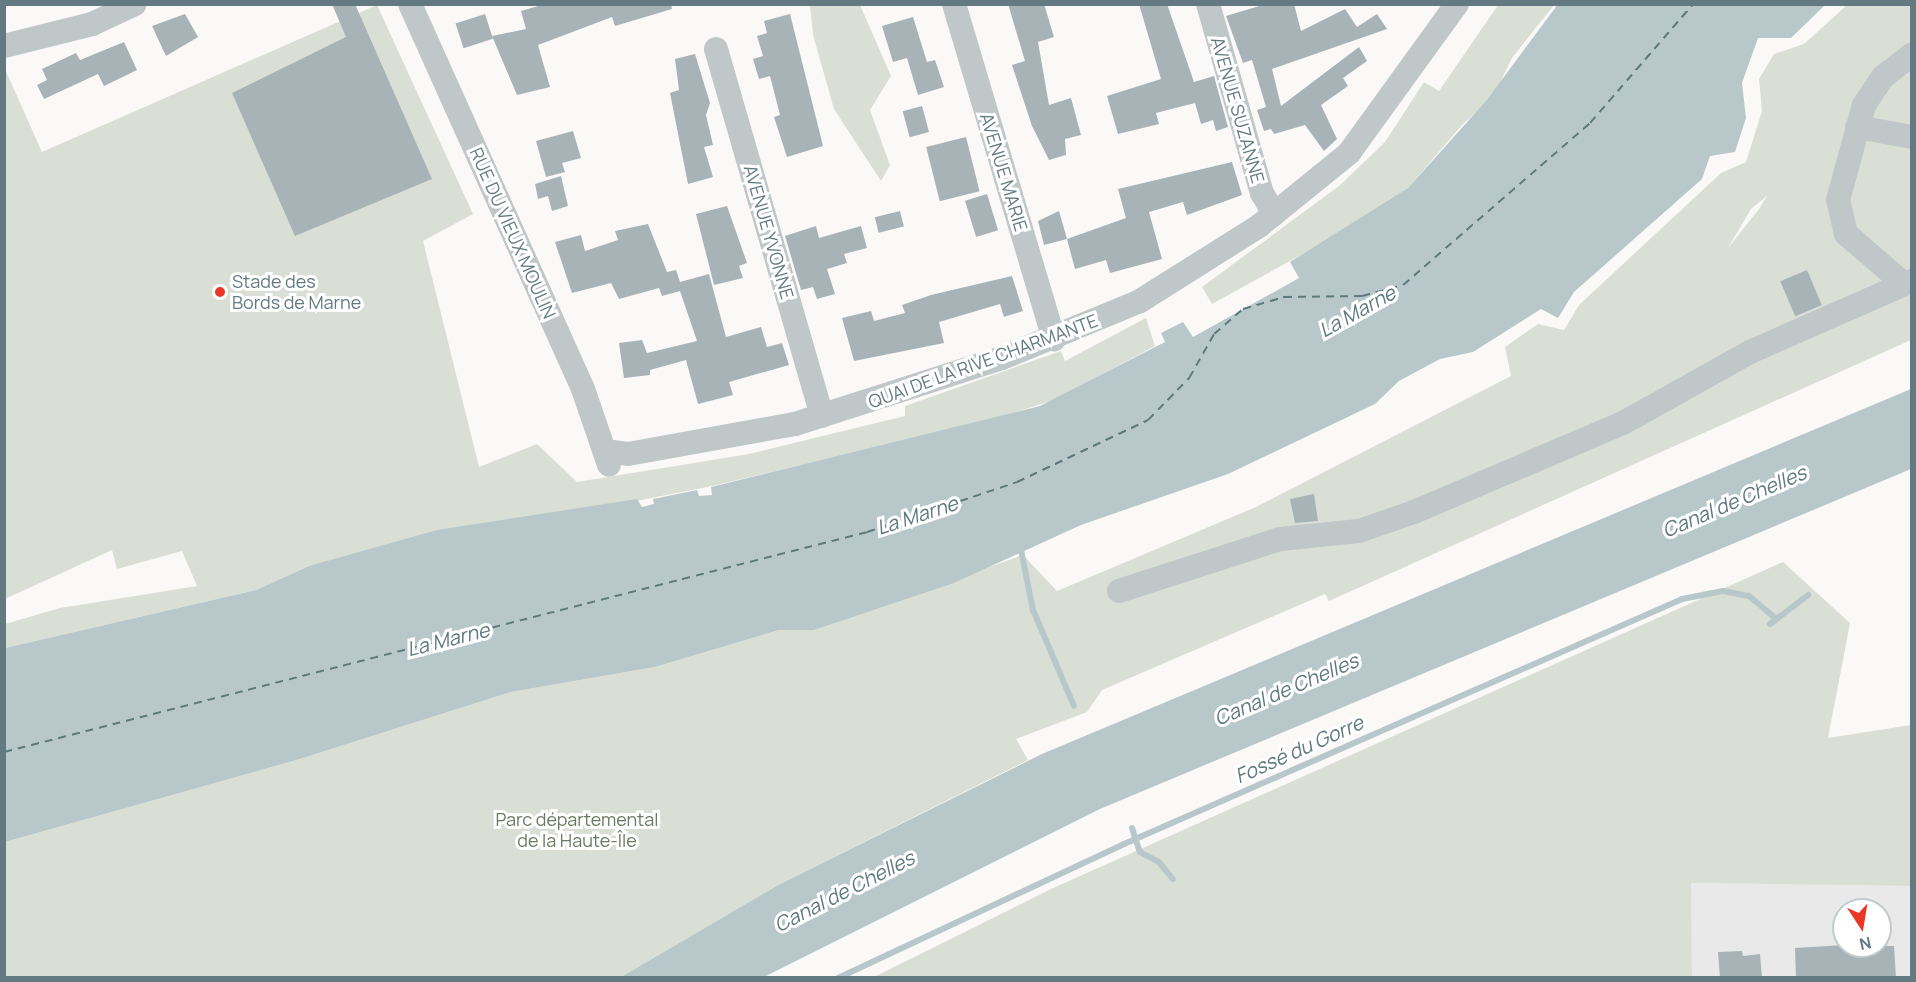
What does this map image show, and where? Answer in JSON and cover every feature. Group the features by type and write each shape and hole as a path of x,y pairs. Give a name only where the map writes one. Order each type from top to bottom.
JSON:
{"street":[{"path":"4,45 92,24 135,4"},
{"name":"AVENUE MARIE","path":"954,4 1054,339"},
{"name":"AVENUE SUZANNE","path":"1208,4 1262,193 1274,214"},
{"name":"QUAI DE LA RIVE CHARMANTE","path":"607,458 717,440 822,416 1054,339 1140,301 1274,214 1366,134 1457,4"},
{"name":"RUE DU VIEUX MOULIN","path":"412,5 578,379 607,458"},
{"name":"AVENUE YVONNE","path":"716,49 822,416"},
{"path":"1119,591 1280,539 1359,531 1414,512 1623,423 1741,357 1908,282 1846,234 1840,219 1840,179 1873,87 1911,54"},
{"path":"1857,127 1911,137"}],"shaded area":[{"path":"1690,883 1911,886 1911,977 1692,977"}],"green space":[{"name":"Stade des Bords de Marne","path":"377,5 473,214 423,241 479,467 537,444 577,482 749,454 905,416 905,406 1061,351 1065,361 1146,318 1155,346 1054,400 988,421 712,486 309,566 256,590 5,648 5,624 60,608 197,586 182,551 117,569 112,550 5,599 5,69 42,152"},
{"path":"810,5 860,5 891,76 870,110 890,165 881,181 834,109 813,35"},
{"path":"1498,5 1554,5 1512,58 1493,97 1462,125 1408,188 1339,234 1212,304 1202,287 1339,186 1385,142 1424,82 1439,91"},
{"name":"Parc départemental de la Haute-Île","path":"1847,5 1911,5 1911,340 1329,601 1325,594 1102,690 1087,712 1016,739 1028,760 780,884 621,977 5,978 5,842 300,759 511,692 655,667 779,630 814,630 1023,555 1057,591 1256,507 1511,376 1505,347 1538,324 1564,330 1579,305 1721,173 1746,162 1762,111 1759,79 1774,54 1804,44","holes":["1767,196 1728,248 1751,209"]},
{"path":"1783,562 1850,623 1828,738 1911,725 1911,886 1691,883 1692,977 874,977 1051,889"}],"water":[{"name":"La Marne","path":"1558,4 1825,5 1791,38 1758,38 1742,83 1746,118 1735,152 1710,156 1702,179 1574,292 1558,318 1541,309 1473,352 1440,359 1399,381 1375,404 1228,474 1081,525 954,583 814,630 779,630 655,667 511,692 300,759 5,842 5,648 256,590 309,566 437,530 637,499 642,507 654,504 653,499 697,490 699,496 712,495 711,487 1040,406 1165,342 1161,333 1183,322 1193,337 1299,278 1290,262 1408,188 1486,101"},
{"name":"Canal de Chelles","path":"1911,389 1911,469 1100,809 764,977 621,977 780,884 1042,754"}],"building":[{"path":"332,4 355,4 432,179 295,236 232,93 346,37"},
{"path":"545,4 671,4 672,9 615,26 612,17 538,45 550,87 517,95 492,36 526,29 521,11"},
{"path":"1008,4 1044,4 1054,37 1038,42 1049,105 1071,98 1081,135 1065,139 1066,155 1049,160 1032,126 1012,65 1025,61"},
{"path":"1139,4 1167,4 1194,82 1214,76 1228,127 1216,131 1213,120 1201,124 1195,103 1156,113 1159,124 1118,134 1107,96 1161,79"},
{"path":"1266,4 1294,4 1301,31 1345,9 1357,27 1377,14 1387,29 1272,69 1281,106 1359,47 1367,61 1343,78 1348,86 1321,105 1337,139 1324,151 1305,125 1274,134 1271,129 1264,131 1257,110 1266,107 1252,60 1243,63 1226,16"},
{"path":"185,14 198,37 166,56 152,26"},
{"path":"485,14 493,39 464,48 456,24"},
{"path":"790,14 823,146 787,157 774,117 780,115 770,76 759,79 753,59 763,56 757,36 767,33 764,21"},
{"path":"913,17 927,62 935,60 944,87 918,95 907,58 893,62 882,26"},
{"path":"124,42 137,70 104,86 98,74 44,99 37,85 47,80 42,69 76,53 80,60"},
{"path":"695,54 710,103 706,115 713,145 704,147 713,177 688,184 670,93 679,90 675,59"},
{"path":"922,106 929,132 910,137 903,111"},
{"path":"573,131 581,158 562,163 565,172 546,177 536,141"},
{"path":"966,137 980,191 940,201 926,147"},
{"path":"1232,162 1242,195 1187,215 1183,202 1149,212 1162,259 1110,273 1106,260 1075,269 1067,239 1126,218 1118,189"},
{"path":"561,176 568,206 552,211 548,196 538,199 535,184"},
{"path":"987,194 998,230 976,237 965,201"},
{"path":"727,206 747,263 739,266 743,278 714,285 696,214"},
{"path":"900,211 904,227 879,233 875,217"},
{"path":"1059,211 1067,239 1044,245 1038,221"},
{"path":"648,224 667,272 676,270 680,282 709,274 726,337 761,327 767,347 782,343 789,365 729,382 733,395 698,404 686,360 650,370 650,375 624,378 619,343 642,340 647,353 697,341 680,291 662,296 659,288 619,299 611,283 572,293 555,242 581,235 585,251 618,240 615,231"},
{"path":"816,226 819,238 861,226 867,248 844,254 847,263 827,269 835,294 817,299 813,287 801,290 785,236"},
{"path":"1807,270 1822,305 1795,316 1780,281"},
{"path":"1012,276 1023,311 1004,317 1000,304 939,322 944,343 854,361 842,318 871,311 874,321 905,313 902,305 931,295"},
{"path":"1314,494 1318,521 1295,523 1290,499"},
{"path":"1832,946 1832,958 1892,958 1892,946 1894,946 1896,978 1796,978 1795,948"},
{"path":"1742,951 1743,956 1760,954 1762,978 1720,978 1718,952"}],"waterway":[{"path":"1020,545 1033,610 1074,706"},
{"name":"Fossé du Gorre","path":"838,978 1124,844 1682,599 1723,591 1749,596 1776,619"},
{"path":"1770,624 1808,595"},
{"path":"1132,828 1140,852 1159,862 1173,879"}],"ferry route":[{"path":"4,752 867,532 1017,482 1148,420 1189,378 1214,334 1243,309 1284,297 1362,296 1403,285 1590,123 1693,4"}],"place":[{"name":"Stade des Bords de Marne","path":"220,292"}]}
